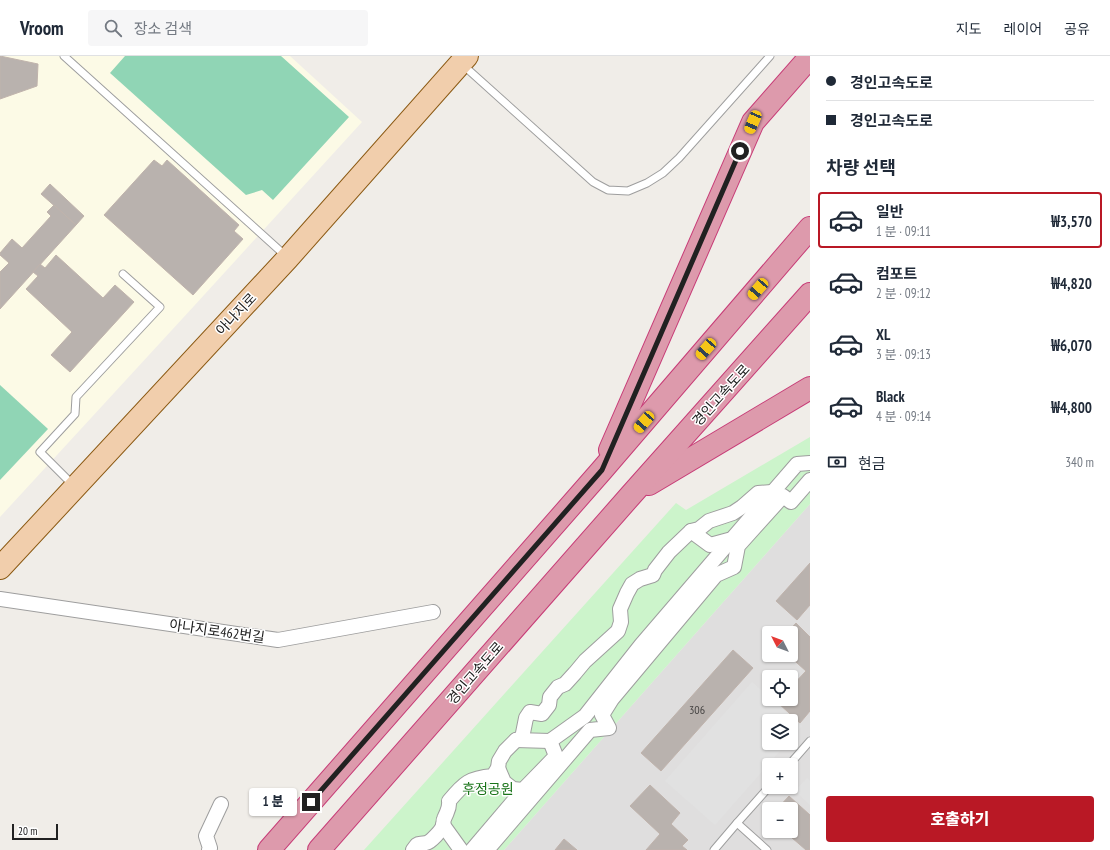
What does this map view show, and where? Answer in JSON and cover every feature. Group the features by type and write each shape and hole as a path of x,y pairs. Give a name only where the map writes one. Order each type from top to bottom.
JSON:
{"highway":[{"path":"602,470 753,122 810,57"},
{"path":"270,850 602,470 810,228"},
{"name":"경인고속도로","path":"319,850 810,294"},
{"name":"경인고속도로","path":"631,495 810,388"}],"main road":[{"name":"아나지로","path":"0,568 288,258 464,60"}],"street":[{"path":"516,740 550,741 585,716 641,645 772,492 797,464 810,463"},
{"path":"487,850 590,730 608,728 602,714 612,699 716,575 734,567 738,546 783,496 790,502 810,480"},
{"path":"413,850 420,842 426,843 430,841 440,832 450,806 449,801 462,786 480,777 493,776 505,750 516,740 522,738 526,718 530,712 542,714 549,705 550,697 558,687 565,684 590,656 618,630 621,622 620,609 626,593 632,584 640,579 653,575 668,552 691,531 699,529 709,521 733,513 747,504 758,493 772,492"},
{"path":"691,531 710,546 732,539"},
{"name":"아나지로462번길","path":"0,599 278,640 433,612"},
{"path":"472,850 523,790 556,756 550,741"},
{"path":"498,768 504,782 513,789 523,790"},
{"path":"209,850 210,848 206,836 222,804"},
{"path":"443,825 461,850"}],"lane":[{"path":"64,56 288,258"},
{"path":"464,60 593,182 608,190 628,191 647,183 663,173 679,158 770,56"},
{"path":"75,487 40,452 75,414 76,397 160,307 123,274"},
{"path":"795,758 810,741"},
{"path":"714,850 763,794"},
{"path":"737,823 767,850"}],"shaded area":[{"path":"0,56 290,56 362,122 0,517"},
{"path":"810,504 810,850 504,850"},
{"path":"752,682 762,691 762,706 779,706 788,714 762,714 762,750 781,750 774,758 762,758 762,771 715,825 665,781"},
{"path":"798,723 802,726 798,731"},
{"path":"807,778 810,781 810,805 798,794 798,788"}],"green space":[{"path":"125,56 281,56 349,117 273,200 262,190 246,195 110,73"},
{"path":"0,385 48,429 0,480"},
{"name":"후정공원","path":"810,437 810,504 504,850 364,850 676,503 686,510"}],"building":[{"path":"0,56 38,64 37,86 0,99"},
{"path":"154,160 162,166 167,160 239,225 234,231 243,239 193,295 104,215"},
{"path":"50,184 84,216 76,225 41,194"},
{"path":"54,205 76,225 0,309 0,272 9,263 0,255 0,253 12,239 22,248 51,216 47,212"},
{"path":"56,255 103,298 115,285 134,302 70,372 51,355 72,332 26,289 38,276 33,272 40,264 45,268"},
{"path":"810,563 810,605 797,620 776,601"},
{"path":"796,623 810,637 810,711 800,723 798,721 798,714 790,714 781,706 798,706 798,680 806,671 796,662 798,662 798,626 793,626"},
{"path":"733,650 753,668 661,771 641,753"},
{"path":"650,785 680,813 671,824 688,840 682,846 687,850 646,850 660,834 630,806"},
{"path":"789,796 796,802 783,802"},
{"path":"798,804 810,815 810,850 806,850 792,838 798,838"},
{"path":"564,839 577,850 555,850"}],"route":[{"path":"311,802 602,470 740,151"}]}
